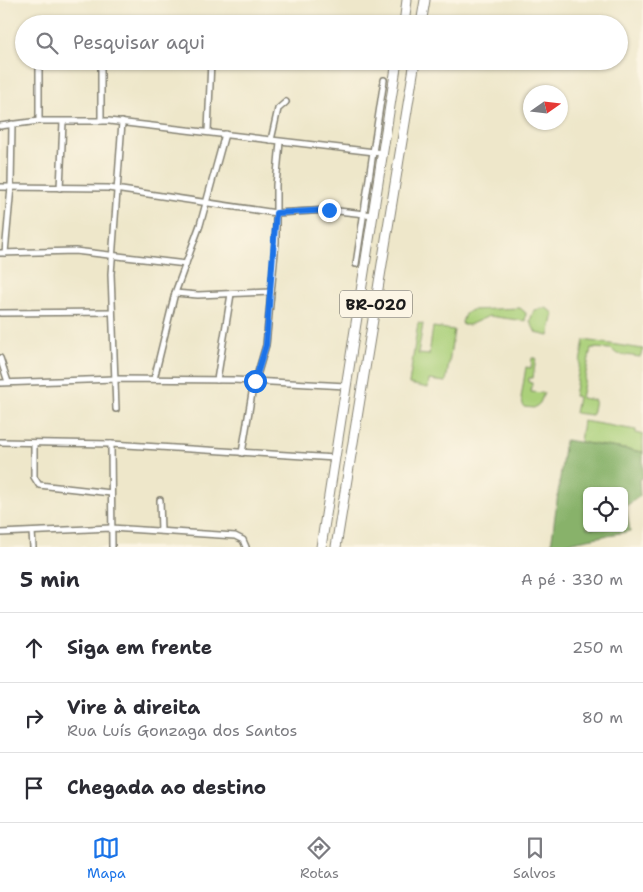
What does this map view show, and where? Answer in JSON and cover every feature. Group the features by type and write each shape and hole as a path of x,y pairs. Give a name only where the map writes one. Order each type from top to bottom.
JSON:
{"highway":[{"path":"405,15 407,0"},
{"path":"422,15 425,0"},
{"name":"BR-020","path":"321,547 397,70"},
{"name":"BR-020","path":"336,547 414,70"},
{"path":"372,234 387,237"},
{"path":"342,407 359,411"},
{"path":"335,458 351,454"}],"street":[{"path":"38,70 39,121"},
{"path":"100,70 101,121"},
{"path":"208,131 211,70"},
{"path":"356,264 384,80"},
{"path":"271,140 278,110 286,102"},
{"path":"0,126 39,121 122,122 384,153"},
{"path":"60,188 63,122"},
{"path":"116,410 112,255 115,189 122,122"},
{"path":"12,124 11,187 3,253 70,251 186,264"},
{"path":"154,379 175,293 207,202 225,134"},
{"path":"242,453 255,381 266,345 280,142"},
{"path":"0,187 115,189 276,213 329,210 375,215"},
{"path":"175,293 190,295 271,292"},
{"path":"218,380 231,294"},
{"path":"0,313 112,312"},
{"path":"0,358 8,382"},
{"path":"0,383 154,379 255,381 346,386"},
{"path":"0,442 111,444 335,458"},
{"path":"34,443 34,477 39,485 111,493"},
{"path":"111,444 112,547"},
{"path":"160,500 161,531"},
{"path":"0,533 111,528 235,536 243,540 246,547"},
{"path":"32,532 33,547"}],"green space":[{"path":"520,308 526,313 525,321 489,316 469,325 463,325 462,322 465,314 471,310"},
{"path":"546,308 554,313 549,336 536,333 530,321 534,310"},
{"path":"418,323 423,324 418,354 429,355 433,327 454,330 446,382 429,380 428,388 409,384"},
{"path":"584,340 643,349 640,357 617,354 611,349 591,348 581,398 595,400 592,415 575,413 578,397 574,396"},
{"path":"532,358 536,358 533,378 529,378 528,382 532,383 531,392 544,393 540,403 534,408 524,407 521,398 526,367 531,368"},
{"path":"583,421 636,430 636,433 643,435 643,452 580,442"},
{"path":"565,440 643,452 643,478 639,479 640,496 628,505 628,487 583,487 583,532 625,532 551,546"}],"route":[{"path":"255,381 266,345 276,242 276,213 329,210"}]}
